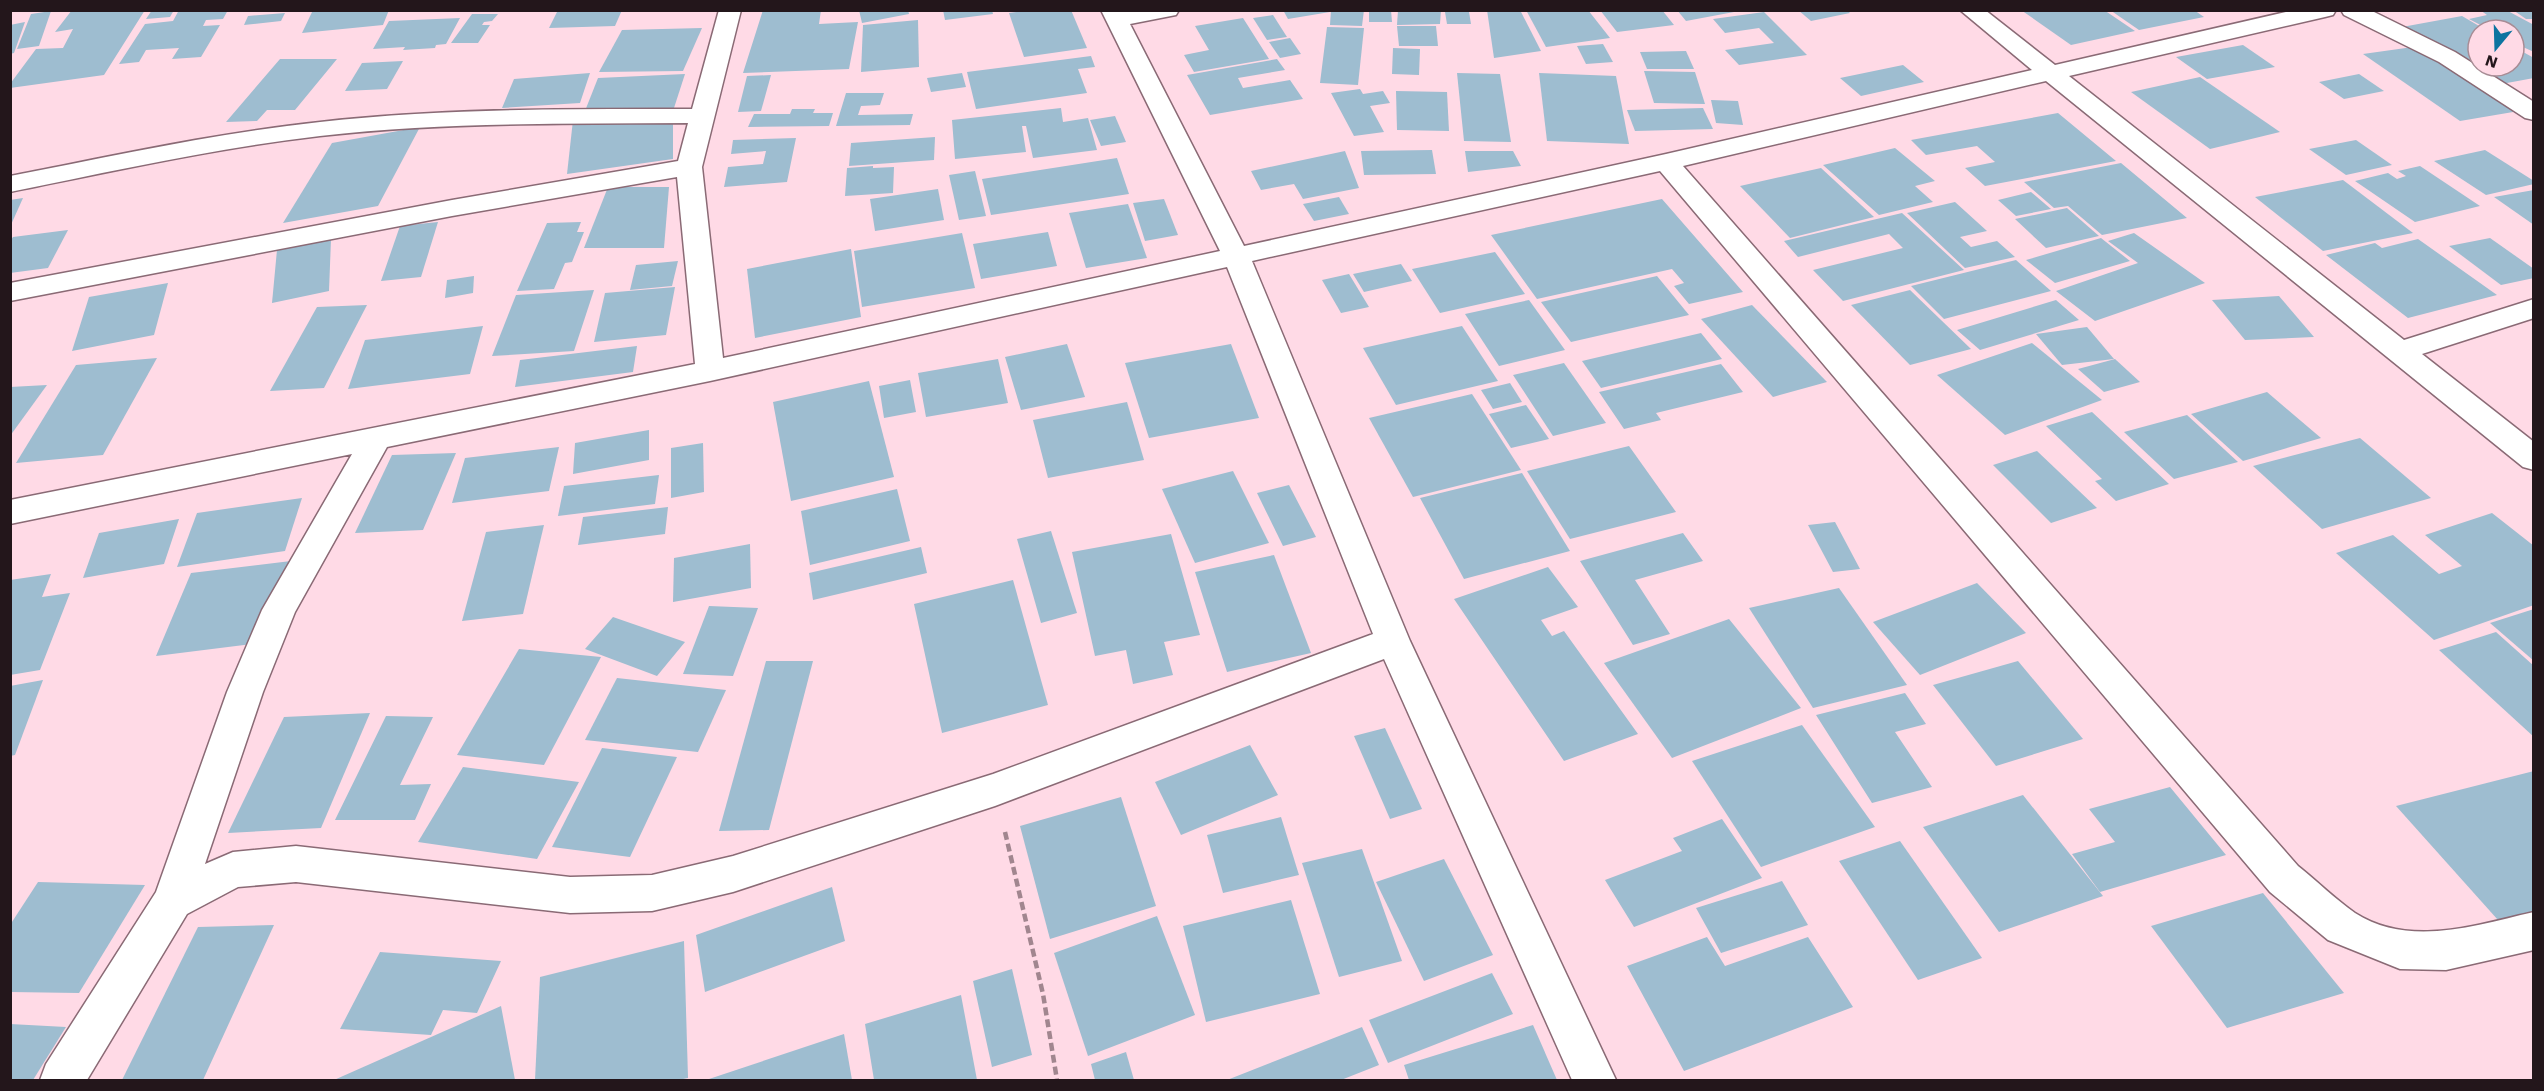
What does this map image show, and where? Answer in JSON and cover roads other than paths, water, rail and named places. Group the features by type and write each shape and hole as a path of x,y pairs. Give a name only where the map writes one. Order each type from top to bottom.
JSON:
{"street":[{"path":"710,371 689,167 730,10"},
{"path":"1168,10 1114,15 1236,256 1393,641 1594,1080"},
{"path":"1971,10 2046,73 2534,459"},
{"path":"10,512 710,371 1666,162 2325,10"},
{"path":"2352,10 2447,57 2534,113"},
{"path":"10,184 234,141 320,129 450,119 704,116"},
{"path":"1666,162 2284,879 2342,927 2400,950 2446,951 2534,931"},
{"path":"10,292 452,208 689,167"},
{"path":"2397,352 2534,308"},
{"path":"62,1080 173,901 245,692 279,610 376,438"},
{"path":"173,901 233,870 296,864 570,895 652,893 733,874 995,790 1393,641"}]}
